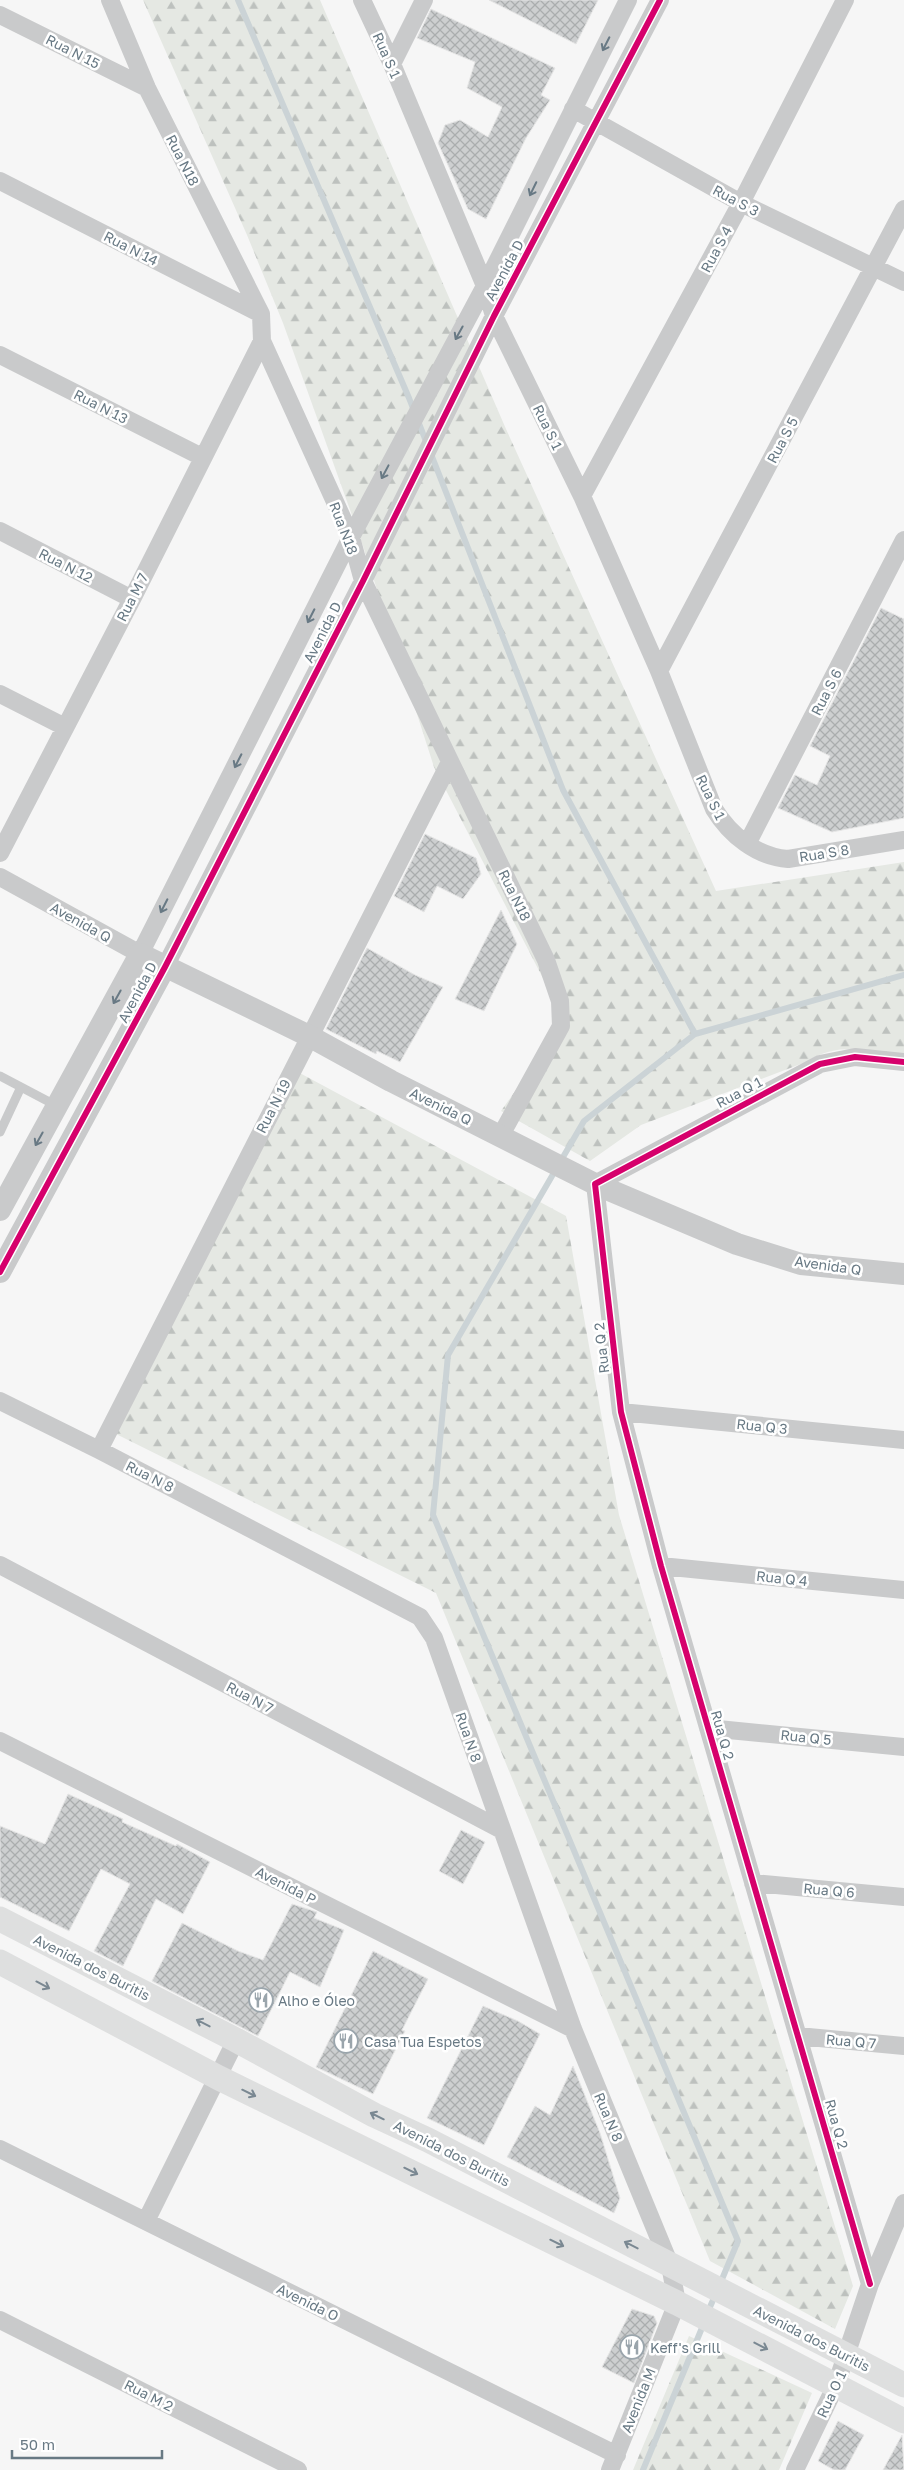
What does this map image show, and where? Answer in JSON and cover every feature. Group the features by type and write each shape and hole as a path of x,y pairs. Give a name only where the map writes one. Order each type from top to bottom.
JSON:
{"main road":[{"name":"Avenida dos Buritis","path":"0,1919 236,2040 374,2115 437,2144 904,2386"},
{"path":"0,1962 219,2078 686,2307 904,2421"}],"street":[{"name":"Rua N18","path":"110,0 146,88 261,314 262,340 350,537 362,582 546,960 562,1009 561,1026 501,1135"},
{"name":"Rua S 1","path":"362,0 392,64 485,286 494,316 582,496 659,671 714,809 732,832 747,844"},
{"path":"392,64 424,0"},
{"name":"Avenida D","path":"0,1210 140,954 350,537 485,286 628,0"},
{"name":"Avenida D","path":"0,1272 165,967 362,582 494,316 660,0"},
{"name":"Rua S 4","path":"582,496 741,203 845,0"},
{"name":"Rua N 15","path":"0,14 146,88"},
{"name":"Rua S 3","path":"573,109 741,203 904,282"},
{"name":"Rua N 14","path":"0,182 261,314"},
{"name":"Rua S 5","path":"659,671 904,209"},
{"name":"Rua M 7","path":"0,853 132,599 262,340"},
{"name":"Rua N 13","path":"0,355 202,457"},
{"name":"Rua N 12","path":"0,531 132,599"},
{"name":"Rua S 6","path":"747,844 904,540"},
{"path":"0,694 65,727"},
{"name":"Rua N 19","path":"100,1450 449,764"},
{"name":"Rua S 8","path":"747,844 766,855 788,859 904,840"},
{"name":"Avenida Q","path":"0,878 165,967 309,1036 391,1081 595,1184 737,1244 801,1264 904,1274"},
{"name":"Rua Q 1","path":"595,1184 820,1064 856,1057 904,1062"},
{"name":"Rua Q 2","path":"595,1184 621,1412 661,1566 870,2284"},
{"name":"Rua N 8","path":"0,1401 100,1450 420,1617 434,1638 500,1829 573,2029 686,2307"},
{"name":"Rua Q 3","path":"621,1412 904,1440"},
{"name":"Rua N 7","path":"0,1564 500,1829"},
{"name":"Rua Q 4","path":"661,1566 904,1590"},
{"name":"Rua Q 5","path":"708,1728 904,1747"},
{"name":"Avenida P","path":"0,1741 573,2029"},
{"name":"Rua Q 6","path":"753,1883 904,1897"},
{"name":"Rua Q 7","path":"798,2036 904,2046"},
{"path":"146,2222 219,2078 236,2040"},
{"name":"Avenida O","path":"0,2148 613,2463"},
{"name":"Rua O 1","path":"795,2470 848,2356 870,2284 904,2203"},
{"name":"Avenida M","path":"613,2463 686,2307"},
{"name":"Rua M 2","path":"0,2320 298,2470"}],"lane":[{"path":"0,1076 57,1106"},
{"path":"0,1132 21,1087"}],"green space":[{"path":"143,0 320,0 506,429 716,891 904,862 904,1054 854,1049 830,1051 641,1125 590,1161 501,1111 565,1021 434,767 363,546 283,323 247,235"},
{"path":"296,1071 566,1216 619,1515 853,2286 835,2329 710,2261 436,1593 116,1434"},
{"path":"689,2336 812,2393 779,2470 633,2470"}],"building":[{"path":"489,0 598,0 576,44"},
{"path":"431,9 555,68 541,95 550,100 526,138 486,219 468,209 438,143 445,125 460,120 488,137 502,107 467,88 475,62 417,38"},
{"path":"881,608 904,619 904,818 832,832 778,808 795,775 817,785 830,756 810,746"},
{"path":"425,834 476,858 481,874 463,899 437,886 424,912 394,896"},
{"path":"501,910 517,944 484,1011 455,999"},
{"path":"367,948 415,975 443,987 400,1062 377,1051 376,1054 326,1029"},
{"path":"68,1794 123,1819 122,1822 176,1846 177,1844 210,1862 183,1914 156,1899 123,1966 94,1951 130,1884 101,1869 69,1931 0,1897 0,1826 45,1844"},
{"path":"461,1830 485,1842 463,1884 439,1871"},
{"path":"292,1904 317,1912 314,1918 344,1930 320,1987 290,1972 258,2036 152,1981 182,1923 238,1951 263,1960"},
{"path":"373,1951 428,1979 402,2030 405,2031 373,2094 316,2067"},
{"path":"483,2006 518,2021 540,2034 484,2145 427,2118"},
{"path":"573,2066 600,2133 620,2198 614,2213 507,2157 535,2106 550,2115"},
{"name":"Keff's Grill","path":"632,2309 654,2316 657,2323 634,2383 602,2367"},
{"path":"838,2421 864,2435 845,2470 834,2470 818,2461"},
{"path":"902,2435 904,2470 883,2470"}],"waterway":[{"path":"238,0 409,398 563,790 695,1034"},
{"path":"720,2284 738,2241 433,1515 448,1355 584,1121 695,1034 904,975"},
{"path":"707,2314 716,2293"},
{"path":"643,2470 704,2323"}],"cycle path":[{"path":"0,1272 165,967 363,581 494,316 660,0"},
{"path":"870,2284 661,1566 621,1412 595,1184 820,1064 855,1057 904,1062"}],"place":[{"name":"Alho e Óleo","path":"261,2000"},
{"name":"Casa Tua Espetos","path":"346,2041"},
{"name":"Keff's Grill","path":"632,2347"}]}
